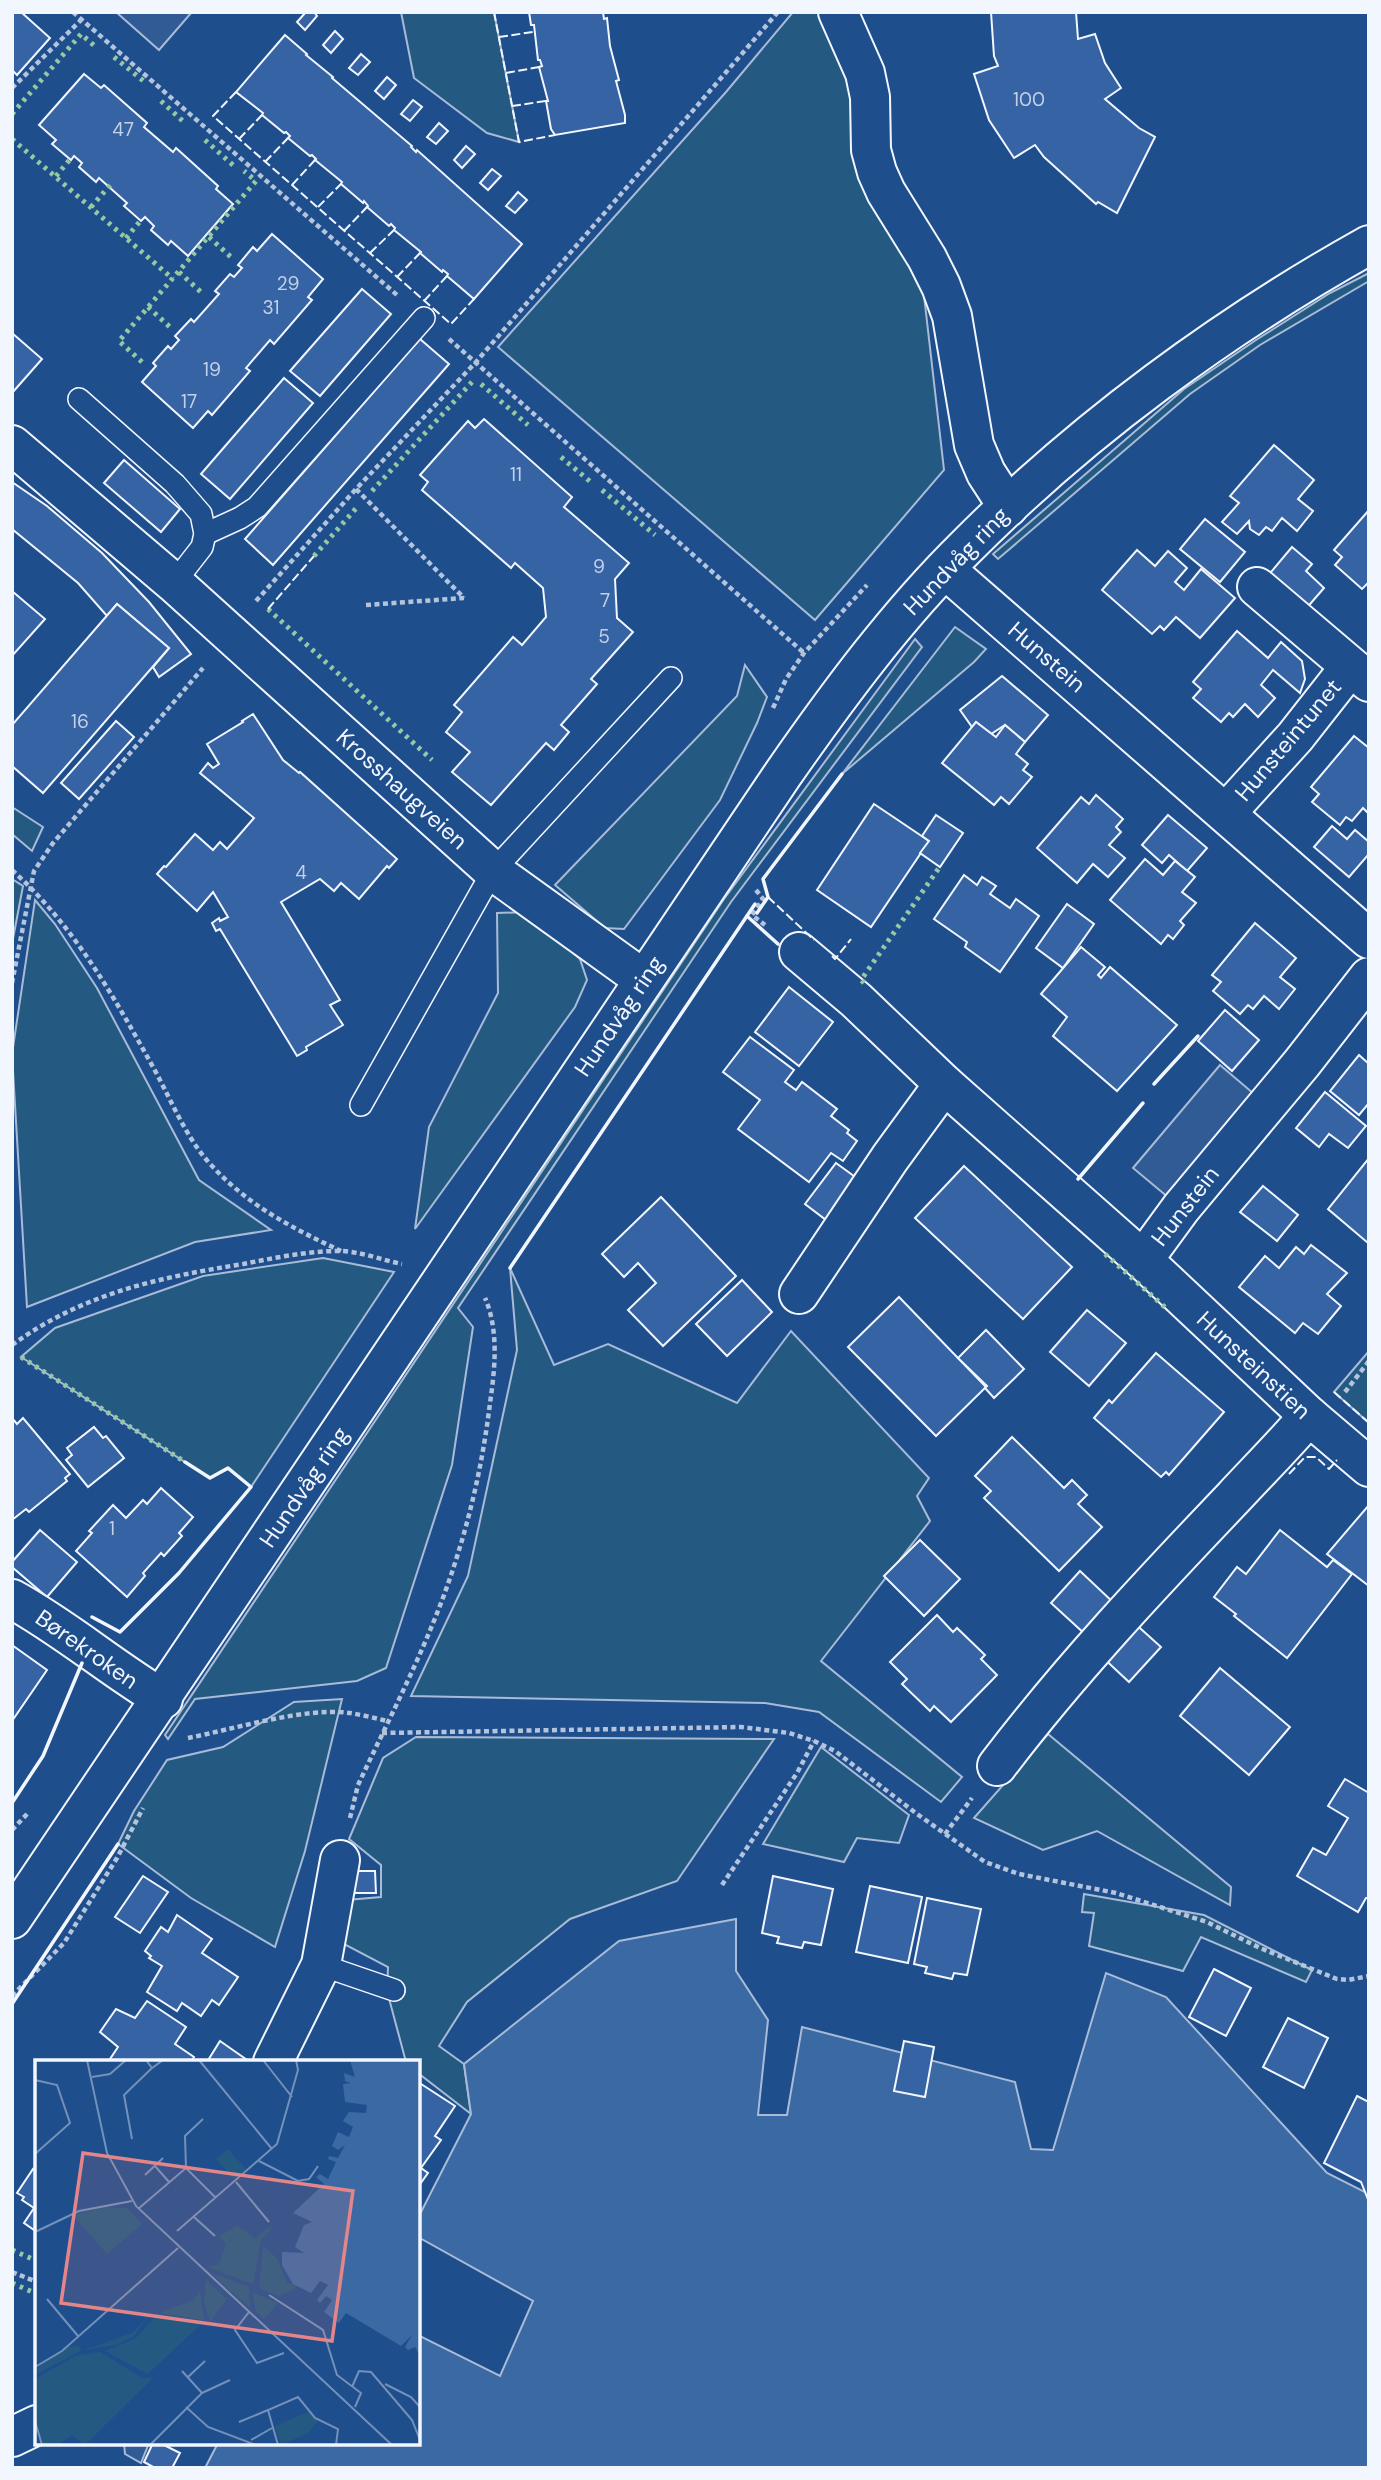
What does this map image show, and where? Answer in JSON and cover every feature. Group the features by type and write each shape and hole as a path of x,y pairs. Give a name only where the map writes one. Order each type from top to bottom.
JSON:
{"street":[{"path":"838,12 865,73 870,97 871,150 877,172 941,286 952,316 968,424 974,445 983,468 1008,507"},
{"name":"Hundvåg ring","path":"12,1919 163,1699 643,979 831,704 902,616 1008,507 1089,436 1182,364 1254,314 1369,245"},
{"name":"Krosshaugveien","path":"12,445 173,583 493,871 643,979"},
{"name":"Hunstein","path":"945,569 1369,939"},
{"path":"1257,587 1359,674"},
{"name":"Hunsteintunet","path":"1226,813 1295,737 1359,674"},
{"name":"Hunstein","path":"799,952 856,1000 944,1084 1143,1260 1181,1208 1302,1063 1369,977"},
{"path":"799,1294 890,1158 944,1084"},
{"name":"Hunsteinstien","path":"1143,1260 1309,1416 1369,1467"},
{"path":"997,1766 1029,1724 1118,1622 1273,1458 1309,1416"},
{"name":"Børekroken","path":"12,1599 163,1699"},
{"path":"274,2060 320,1965 340,1860"},
{"path":"12,2437 35,2426"}],"lane":[{"path":"205,534 257,507 424,318"},
{"path":"79,399 175,484 201,514 205,534 201,547 173,583"},
{"path":"361,1105 493,871 671,678"},
{"path":"320,1965 394,1990"}],"path":[{"path":"12,983 34,871 53,843 230,635 259,597 475,362 778,12"},
{"path":"12,88 82,20"},
{"path":"356,489 464,597 366,605"},
{"path":"12,870 30,886 92,961 195,1146 212,1167 264,1211 293,1229 341,1251 414,1267"},
{"path":"12,1345 54,1319 121,1289 188,1273 281,1257 341,1251"},
{"path":"340,1860 358,1785 443,1596 468,1522 484,1454 494,1376 494,1336 488,1306 481,1290"},
{"path":"177,1740 270,1720 313,1714 348,1713 387,1721"},
{"path":"382,1734 741,1727 770,1729 814,1741 835,1751 985,1862 1019,1874 1116,1893 1207,1922 1261,1948 1337,1979 1369,1976"},
{"path":"722,1885 797,1773 814,1741"},
{"path":"12,2272 35,2281"}],"shaded area":[{"path":"116,12 192,12 159,50"},
{"path":"401,12 494,12 519,142 487,133 414,78"},
{"path":"793,12 820,12 849,80 922,278 944,470 815,620 498,347 726,92"},
{"path":"1369,273 1369,281 1260,345 1190,394 998,559 993,554 1184,389 1330,293"},
{"path":"955,627 986,649 842,774"},
{"path":"915,639 922,647 731,902 458,1308 473,1327 452,1465 386,1668 357,1681 195,1699 168,1739 165,1735 724,899"},
{"path":"745,665 767,697 720,800 624,929 605,928 555,885 737,696"},
{"path":"12,807 43,827 32,851 12,834"},
{"path":"12,879 23,886 12,944"},
{"path":"35,900 55,924 97,988 199,1180 271,1230 195,1242 27,1307 12,1054"},
{"path":"528,912 580,959 587,980 575,1007 415,1229 429,1127 498,993 497,913"},
{"path":"1220,1065 1267,1105 1181,1208 1133,1168"},
{"path":"323,1258 394,1272 251,1487 228,1469 210,1478 21,1357 55,1328 203,1276"},
{"path":"510,1268 554,1365 608,1344 737,1403 791,1331 929,1478 917,1496 930,1521 821,1661 962,1777 941,1802 819,1712 765,1703 411,1696 468,1576 517,1350"},
{"path":"1369,1351 1369,1423 1334,1392"},
{"path":"342,1699 305,1851 275,1947 191,1898 118,1844 134,1811 167,1760 223,1747 294,1702"},
{"path":"1048,1734 1231,1887 1230,1905 1097,1831 1043,1850 974,1818"},
{"path":"416,1737 774,1739 677,1881 570,1919 467,2002 439,2046 464,2064 471,2114 420,2075 420,2060 405,2060 387,1991 388,1967 342,1943 347,1900 381,1897 381,1865 349,1839 383,1758"},
{"path":"821,1747 909,1815 899,1843 857,1838 844,1862 763,1844"},
{"path":"1084,1894 1204,1915 1312,1970 1306,1982 1201,1937 1183,1971 1089,1946 1094,1913 1082,1912"},
{"path":"736,1919 736,1971 768,2020 758,2115 787,2115 802,2027 1015,2082 1031,2149 1053,2150 1106,1973 1166,1997 1327,2173 1369,2194 1369,2468 205,2468 217,2445 420,2445 420,2336 500,2376 533,2301 420,2238 420,2214 471,2114 464,2064 619,1941"},
{"path":"124,2445 148,2445 141,2463 125,2454"}],"building":[{"path":"12,12 21,12 50,38 17,75 12,70"},
{"path":"306,12 314,12 317,16 305,30 297,22"},
{"path":"529,12 603,12 604,19 607,18 625,123 555,135 551,129 548,101 539,67 542,66 538,60 534,25 531,25"},
{"path":"991,12 1076,12 1078,39 1095,34 1105,63 1121,88 1105,99 1139,128 1155,137 1117,213 1098,202 1096,204 1044,157 1035,145 1014,158 989,120 974,74 998,66 994,56"},
{"path":"335,31 343,39 331,53 323,45"},
{"path":"285,35 522,244 474,299 394,230 391,224 389,226 367,207 364,201 363,203 341,184 342,182 312,155 288,138 290,136 286,132 236,92"},
{"path":"361,54 370,62 358,75 349,68"},
{"path":"84,74 101,88 104,85 147,123 144,127 173,152 176,148 218,186 216,189 233,204 188,256 171,241 168,245 151,230 154,226 145,217 141,221 124,206 127,203 99,178 96,182 79,167 82,163 74,156 71,160 52,144 56,140 39,125"},
{"path":"387,77 396,85 384,99 375,91"},
{"path":"413,100 422,107 410,121 401,114"},
{"path":"439,123 448,131 436,144 427,137"},
{"path":"466,146 475,154 462,168 454,160"},
{"path":"492,169 501,176 488,190 480,183"},
{"path":"518,192 527,200 515,213 506,206"},
{"path":"272,234 323,279 308,297 312,300 274,344 270,340 246,368 250,371 212,415 208,411 193,428 142,382 156,366 153,363 168,346 171,349 179,340 175,336 191,319 194,322 219,294 215,291 230,274 234,277 242,268 238,265 253,247 257,251"},
{"path":"362,289 391,314 320,396 290,371"},
{"path":"12,333 42,359 12,393"},
{"path":"420,339 449,364 273,565 245,539"},
{"path":"284,378 313,403 230,499 201,474"},
{"path":"484,419 572,497 564,507 629,563 615,579 617,618 633,632 591,679 597,684 561,725 569,732 554,750 546,743 491,805 452,772 470,752 446,732 462,712 454,705 513,637 522,645 546,617 543,588 515,563 511,568 422,490 428,482 420,475 468,421 475,428"},
{"path":"1274,445 1314,480 1298,499 1313,511 1297,531 1282,518 1272,531 1266,527 1259,535 1250,529 1249,521 1237,534 1222,522 1239,503 1230,496"},
{"path":"124,460 180,509 161,532 104,483"},
{"path":"12,482 47,506 102,553 149,602 191,654 159,677 153,667 169,648 117,604 107,616 78,583 12,529"},
{"path":"1369,510 1369,582 1362,589 1335,565 1342,557 1334,550"},
{"path":"1205,519 1245,552 1220,582 1180,549"},
{"path":"1292,547 1312,564 1306,571 1324,588 1304,611 1266,578"},
{"path":"1137,550 1155,566 1168,551 1187,568 1175,582 1184,590 1201,569 1235,598 1200,638 1176,617 1164,630 1160,626 1152,634 1102,590"},
{"path":"12,591 45,619 12,656"},
{"path":"117,604 169,648 43,793 12,766 12,725"},
{"path":"1237,631 1268,658 1281,642 1302,661 1305,679 1300,693 1273,670 1261,685 1275,698 1258,717 1245,704 1233,717 1229,713 1221,722 1193,698 1201,689 1193,682"},
{"path":"1002,676 1048,715 1025,742 1005,725 991,734 976,722 972,727 960,710"},
{"path":"253,714 283,760 397,859 389,868 387,866 359,899 341,883 334,891 320,879 281,902 340,1000 330,1005 343,1025 306,1047 307,1050 297,1056 220,929 216,931 212,923 219,918 220,921 228,917 213,892 197,911 157,874 195,834 213,850 220,842 227,849 254,818 200,773 208,763 213,768 219,764 207,744"},
{"path":"116,721 134,737 79,799 61,783"},
{"path":"976,722 996,737 1005,725 1025,742 1016,754 1028,764 1023,770 1032,777 1009,804 1001,797 994,805 942,763"},
{"path":"1354,736 1369,748 1369,814 1363,808 1352,821 1346,817 1340,825 1312,802 1319,794 1311,787"},
{"path":"1096,795 1123,819 1116,827 1121,832 1109,845 1125,858 1108,877 1093,864 1077,883 1037,848 1081,797 1089,804"},
{"path":"874,804 929,841 871,927 817,890"},
{"path":"936,815 963,833 940,867 920,853 929,841 922,836"},
{"path":"1168,815 1207,848 1187,871 1169,855 1162,863 1142,845"},
{"path":"1332,826 1347,839 1355,830 1369,842 1369,854 1349,877 1314,847"},
{"path":"1145,859 1163,875 1175,861 1195,877 1182,892 1196,903 1180,921 1184,925 1173,939 1168,935 1161,944 1110,900"},
{"path":"964,875 977,885 982,877 996,886 990,894 1010,908 1016,899 1039,916 1000,972 965,947 967,942 934,919"},
{"path":"1067,904 1094,924 1063,968 1036,948"},
{"path":"1255,923 1296,958 1280,977 1295,989 1279,1009 1264,996 1253,1009 1248,1005 1240,1014 1213,991 1221,982 1212,975"},
{"path":"1081,947 1105,967 1098,975 1101,978 1110,967 1177,1025 1117,1091 1053,1036 1067,1017 1041,994"},
{"path":"789,987 833,1022 799,1066 755,1032"},
{"path":"1225,1010 1259,1040 1232,1071 1198,1041"},
{"path":"750,1037 794,1070 785,1082 796,1090 802,1082 837,1109 831,1116 849,1130 847,1133 857,1141 843,1161 831,1153 809,1182 738,1129 760,1100 723,1072"},
{"path":"1359,1055 1369,1064 1369,1103 1359,1115 1330,1091"},
{"path":"1325,1092 1366,1126 1348,1148 1329,1134 1319,1147 1296,1128"},
{"path":"1369,1158 1369,1242 1368,1243 1328,1209"},
{"path":"836,1163 862,1182 830,1223 805,1204"},
{"path":"964,1166 1072,1267 1023,1319 915,1218"},
{"path":"1263,1186 1298,1215 1277,1241 1240,1212"},
{"path":"661,1197 736,1276 663,1346 628,1310 656,1283 638,1263 624,1277 602,1254"},
{"path":"1311,1245 1347,1273 1327,1294 1341,1306 1318,1334 1303,1323 1295,1333 1239,1287 1265,1256 1279,1268 1296,1247 1304,1254"},
{"path":"742,1280 772,1312 727,1356 696,1324"},
{"path":"899,1297 986,1387 936,1436 848,1347"},
{"path":"1087,1310 1126,1343 1089,1386 1050,1352"},
{"path":"986,1330 1024,1369 994,1398 985,1388 987,1386 958,1358"},
{"path":"1156,1353 1224,1412 1169,1475 1166,1472 1161,1477 1094,1418 1109,1400 1112,1403"},
{"path":"12,1418 17,1424 23,1418 70,1474 65,1478 67,1481 29,1512 26,1509 12,1520"},
{"path":"94,1427 103,1438 106,1436 124,1458 88,1487 66,1460 72,1455 67,1448"},
{"path":"1012,1437 1064,1488 1072,1480 1087,1495 1078,1504 1102,1527 1059,1571 984,1498 991,1491 975,1476"},
{"path":"161,1488 193,1517 179,1533 182,1536 164,1556 161,1553 127,1597 76,1551 92,1533 89,1531 113,1505 126,1518 143,1500 147,1504"},
{"path":"1369,1505 1369,1586 1327,1554"},
{"path":"40,1530 77,1562 47,1597 12,1567 12,1562"},
{"path":"1280,1530 1327,1567 1333,1560 1352,1574 1287,1658 1214,1597 1237,1567 1246,1574"},
{"path":"920,1540 960,1579 924,1616 884,1576"},
{"path":"1080,1571 1115,1604 1086,1635 1051,1603"},
{"path":"937,1615 953,1632 957,1628 985,1655 981,1659 997,1675 951,1722 934,1706 930,1711 902,1684 907,1679 890,1662"},
{"path":"1131,1620 1161,1647 1129,1682 1099,1654"},
{"path":"12,1645 47,1670 12,1721"},
{"path":"1220,1668 1290,1727 1249,1775 1180,1716"},
{"path":"1345,1779 1369,1793 1369,1898 1366,1898 1358,1912 1297,1876 1313,1848 1326,1855 1348,1818 1328,1806"},
{"path":"348,1871 375,1871 376,1893 348,1893"},
{"path":"143,1876 168,1892 140,1933 115,1917"},
{"path":"773,1876 833,1889 821,1945 804,1942 802,1948 777,1943 779,1937 762,1933"},
{"path":"870,1886 922,1897 908,1963 856,1952"},
{"path":"927,1898 981,1909 967,1975 954,1973 952,1979 925,1973 927,1967 914,1964"},
{"path":"177,1915 212,1939 202,1953 238,1977 219,2005 212,2000 201,2016 182,2003 177,2011 147,1992 162,1966 149,1958 151,1956 145,1951 161,1927 168,1932"},
{"path":"1214,1969 1251,1988 1226,2036 1189,2017"},
{"path":"147,2001 186,2027 175,2044 194,2057 192,2060 109,2060 118,2047 100,2032 116,2009 135,2018"},
{"path":"1288,2018 1328,2038 1304,2088 1263,2067"},
{"path":"220,2041 247,2060 208,2060"},
{"path":"904,2041 934,2047 925,2097 894,2091"},
{"path":"420,2083 455,2106 435,2136 441,2140 421,2168 428,2173 420,2184"},
{"path":"1357,2096 1369,2102 1369,2202 1361,2182 1324,2163"},
{"path":"33,2169 35,2231 24,2223 34,2208 17,2193"},
{"path":"152,2445 164,2445 180,2453 172,2468 155,2468 144,2462"}],"hedge":[{"path":"12,114 81,34 97,48"},
{"path":"114,57 146,83"},
{"path":"161,101 185,123"},
{"path":"12,139 173,279"},
{"path":"205,140 234,166"},
{"path":"56,176 72,157"},
{"path":"142,362 119,341 256,181 244,171"},
{"path":"91,207 112,183"},
{"path":"126,238 142,219"},
{"path":"209,237 232,258"},
{"path":"179,272 202,293"},
{"path":"148,307 171,328"},
{"path":"372,491 472,382"},
{"path":"481,384 528,425"},
{"path":"561,457 593,484"},
{"path":"602,490 655,535"},
{"path":"314,556 359,505"},
{"path":"268,609 432,760"},
{"path":"864,983 861,980 941,865"},
{"path":"1105,1254 1167,1309"},
{"path":"21,1357 185,1462"},
{"path":"12,2250 35,2260"},
{"path":"12,2283 35,2293"}],"fence":[{"path":"494,12 519,142 555,135"},
{"path":"499,37 533,32"},
{"path":"506,73 539,67"},
{"path":"236,92 213,116 451,324 474,299"},
{"path":"512,106 546,101"},
{"path":"239,139 262,115"},
{"path":"265,162 288,138"},
{"path":"292,185 315,160"},
{"path":"318,207 341,184"},
{"path":"344,231 367,207"},
{"path":"370,253 394,230"},
{"path":"397,277 420,253"},
{"path":"424,301 447,276"},
{"path":"268,609 314,556"},
{"path":"768,897 814,940"},
{"path":"832,956 835,959 851,939"},
{"path":"1334,1392 1369,1423"},
{"path":"1289,1474 1305,1457 1316,1457 1329,1469 1337,1460"}],"wall":[{"path":"757,913 768,897 763,879 842,774"},
{"path":"510,1268 755,904"},
{"path":"747,916 778,944"},
{"path":"1154,1084 1198,1036"},
{"path":"1078,1179 1143,1103"},
{"path":"92,1617 120,1632 179,1573 251,1487 228,1468 210,1478 185,1462"},
{"path":"12,1803 43,1756 82,1663"},
{"path":"12,2004 118,1844"}]}
